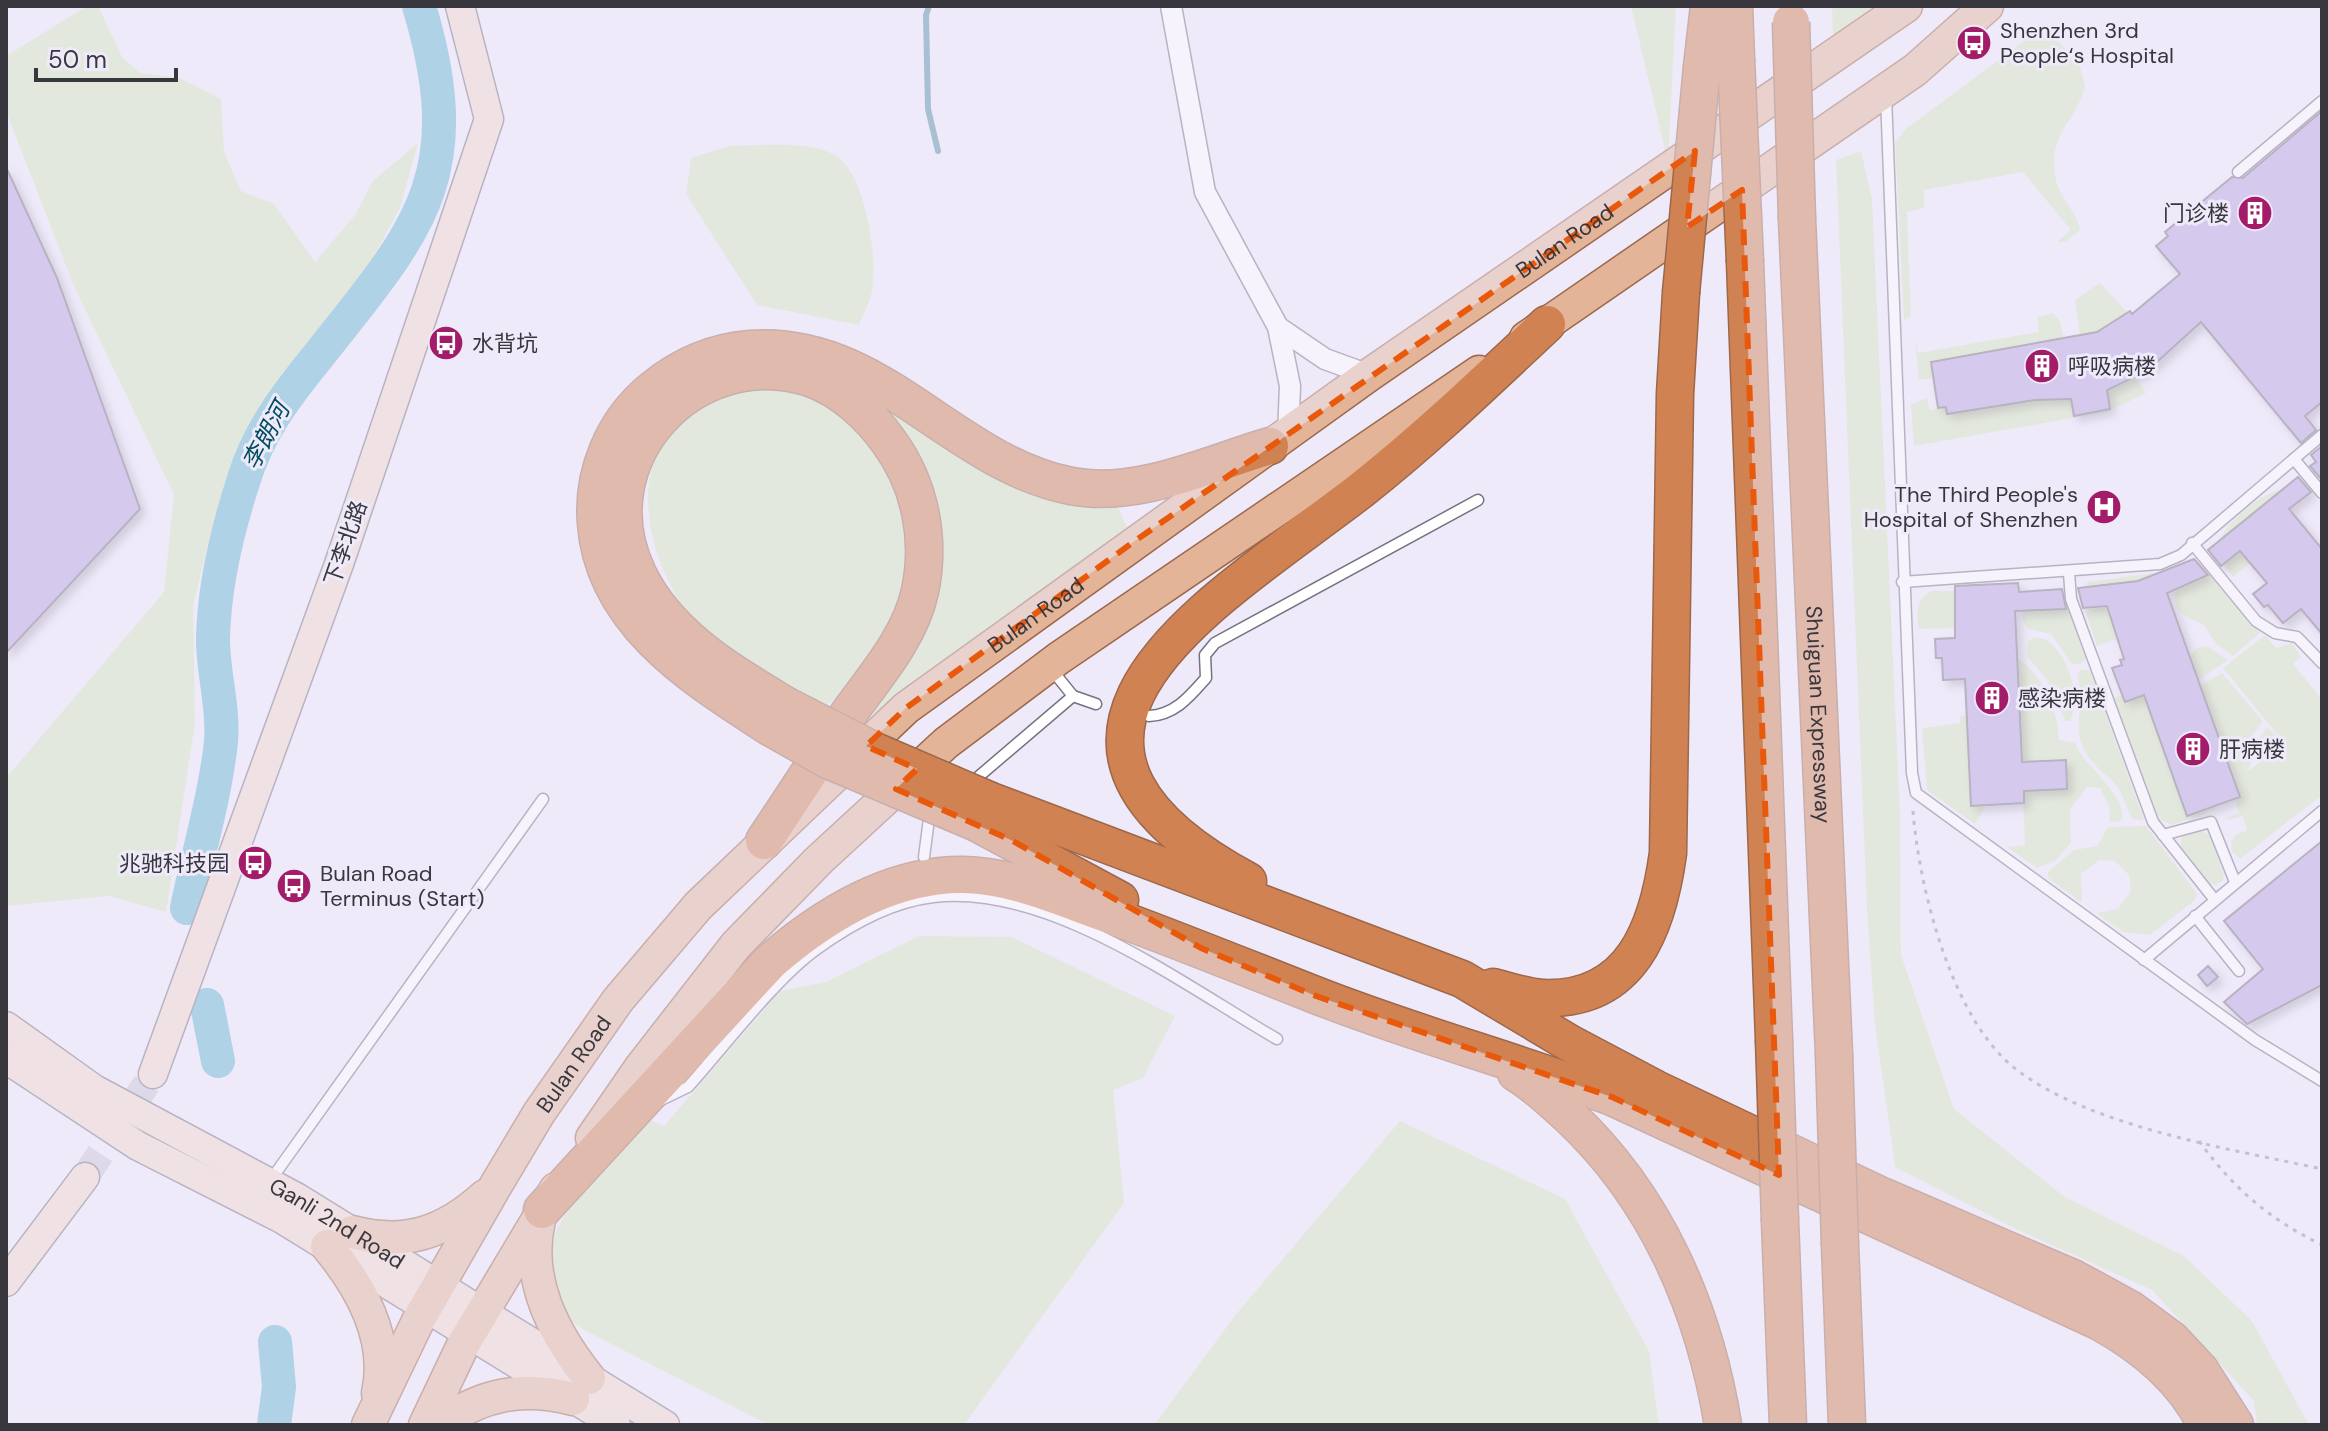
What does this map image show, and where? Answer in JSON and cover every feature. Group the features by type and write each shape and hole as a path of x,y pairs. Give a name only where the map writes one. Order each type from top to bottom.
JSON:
{"highway":[{"path":"1709,6 1745,262 1788,1425"},
{"path":"984,812 1148,864 1341,931 1462,979 1539,998 1567,997 1596,989 1616,976 1636,953 1653,925 1668,853 1675,394 1681,293 1719,63 1734,6"},
{"name":"Shuiguan Expressway","path":"1791,14 1847,1425"},
{"path":"1341,931 1207,859 1152,813 1139,795 1130,769 1125,745 1127,717 1138,685 1158,655 1182,632 1419,444 1547,324"},
{"path":"1201,948 1047,859 984,812 877,752 777,716 665,655 618,593 604,565 596,525 596,481 613,437 636,403 670,375 720,352 770,348 807,351 882,384 947,428 1026,474 1072,487 1116,489 1144,484 1279,440"},
{"path":"764,841 901,637 920,592 924,548 920,503 902,459 876,423 840,394 811,379 772,371 730,378 690,394 655,420 637,448 624,485 625,533 638,575 667,616 701,651 777,716"},
{"path":"542,1210 788,946 806,931 849,906 897,884 964,875 1003,880 1047,892 1201,948 1316,996 1612,1097 2121,1334 2191,1394 2206,1425"},
{"path":"1462,979 1571,1044 1656,1089 1882,1196 2075,1279 2130,1309 2172,1340 2200,1370 2235,1425"},
{"path":"1454,1041 1525,1078 1589,1135 1618,1168 1665,1242 1686,1286 1713,1371 1723,1425"},
{"path":"1843,1311 1873,1425"}],"main road":[{"name":"Bulan Road","path":"371,1419 432,1296 496,1185 539,1113 618,1000 698,906 906,708 1369,375 1906,6"},
{"path":"1948,44 1970,6"},
{"path":"425,1425 475,1323 542,1210 641,1067 736,945 819,860 946,743 1048,665 1252,529 1886,90 1948,44 1987,6"},
{"path":"371,1419 380,1382 374,1327 348,1271 339,1239 381,1240 423,1234 472,1207 496,1185"},
{"path":"438,1425 486,1398 514,1391 581,1388 543,1300 535,1239 542,1210"}],"street":[{"name":"下李北路","path":"153,1074 339,564 489,119 460,6"},
{"path":"1171,6 1205,192 1278,327 1290,386 1279,440"},
{"path":"1278,327 1325,359 1369,375"},
{"name":"Ganli 2nd Road","path":"6,1026 94,1089 148,1121 270,1183 339,1239"},
{"name":"Ganli 2nd Road","path":"6,1059 138,1146 339,1239 581,1388 665,1425"},
{"path":"6,1282 85,1177"},
{"name":"Ganli 2nd Road","path":"581,1388 616,1425"}],"lane":[{"path":"1886,90 1902,582 1912,773 1916,793 1921,800 2255,1040 2322,1081"},
{"path":"2238,172 2322,101"},
{"path":"1902,582 2069,573 2160,564 2181,555 2322,435"},
{"path":"2294,459 2322,493"},
{"path":"1149,716 1169,713 1206,678 1205,655 1215,643 1478,500"},
{"path":"2192,543 2256,621 2275,633 2297,637 2322,663"},
{"path":"2069,573 2071,599 2153,822 2214,899"},
{"path":"1048,665 1073,696 1096,704"},
{"path":"924,857 929,819 1073,696"},
{"path":"270,1183 543,799"},
{"path":"2144,960 2322,811"},
{"path":"2163,835 2211,822 2235,882"},
{"path":"627,1118 688,1087 815,951 893,907 932,894 973,897 1031,908 1113,943 1277,1039"},
{"path":"2195,916 2239,971"}],"path":[{"path":"1912,773 1921,877 1937,937 1983,1031 2015,1068 2055,1094 2199,1141 2322,1169"},
{"path":"2199,1141 2225,1177 2255,1207 2285,1227 2322,1245"}],"highlighted area":[{"path":"1695,151 1687,227 1742,190 1779,1175 1612,1097 1316,996 1201,948 1013,841 896,789 917,769 866,746 906,708 1132,543"}],"green space":[{"path":"87,6 98,6 122,57 140,73 180,78 221,99 224,152 241,191 274,204 315,262 355,215 373,181 418,143 400,208 368,267 246,429 211,531 193,606 195,723 166,912 109,896 6,906 6,778 164,592 174,495 73,284 6,111 6,56"},
{"path":"1631,6 1676,6 1668,162"},
{"path":"1832,6 1885,6 1833,42"},
{"path":"2052,33 2080,67 2085,86 2059,139 2054,164 2058,187 2080,230 2065,242 2057,242 2071,230 2023,172 1924,190 1924,208 1907,212 1911,316 1904,320 1895,142 1907,128 2032,35 2049,37"},
{"path":"729,146 814,148 838,157 848,167 863,200 873,259 872,291 859,325 757,305 686,194 691,158"},
{"path":"1861,151 1872,199 1900,814 1901,955 1954,1109 2065,1197 2184,1256 2252,1321 2309,1425 2257,1425 2254,1401 2152,1290 2016,1229 1895,1167 1875,1026 1867,911 1836,160"},
{"path":"2100,283 2128,313 2097,332 2080,335 2075,300"},
{"path":"2053,313 2060,321 2063,338 1931,362 1933,378 1919,380 1915,338 1918,353 2039,332 2037,317"},
{"path":"2136,377 2146,393 2107,412 1914,446 1911,404 1927,398 1930,410 1946,407 1948,414 2035,400 2071,399 2074,415 2107,390"},
{"path":"856,383 958,457 1015,488 1073,505 1116,502 1128,530 870,719 904,664 931,553"},
{"path":"739,389 770,389 819,400 850,423 878,459 892,486 901,514 904,573 888,632 864,673 826,707 778,684 711,641 680,602 663,570 652,536 648,502 652,469 664,439 687,413 721,393"},
{"path":"2283,489 2219,541 2230,524 2246,509 2265,496"},
{"path":"2243,549 2253,561 2233,577 2223,564"},
{"path":"2169,571 2138,581 2084,588 2088,582"},
{"path":"2209,574 2260,633 2233,656 2217,645 2203,624 2185,616 2176,604 2175,590"},
{"path":"1932,591 1955,591 1954,628 1919,629 1920,602"},
{"path":"2106,607 2119,638 2097,646 2085,610"},
{"path":"2068,609 2086,659 2079,665 2071,663 2051,634 2028,629 2022,620 2023,611"},
{"path":"2265,635 2276,648 2292,643 2301,657 2293,664 2322,699 2322,795 2240,859 2232,852 2231,842 2235,835 2247,830 2243,816 2228,820 2227,817 2239,813 2200,686 2222,673 2263,721 2251,737 2252,762 2247,772 2260,762 2257,743 2267,727 2284,743 2223,668"},
{"path":"2035,637 2055,647 2069,670 2075,698 2070,721 2065,721 2046,678 2027,657 2028,641"},
{"path":"2207,646 2228,660 2198,680 2190,657 2197,648"},
{"path":"2017,658 2035,674 2048,694 2056,716 2059,740 2075,743 2119,801 2122,811 2122,821 2110,822 2109,807 2100,788 2087,787 2070,810 2071,843 2055,861 2037,868 2007,847 2025,845"},
{"path":"2081,669 2090,671 2144,820 2132,819 2118,788 2092,761 2082,745 2077,676"},
{"path":"2122,695 2125,702 2144,695 2216,809 2172,825 2159,819 2114,698"},
{"path":"1966,715 1971,805 1982,805 1983,810 1975,824 1927,790 1922,728 1960,723 1960,716"},
{"path":"2146,826 2197,894 2195,900 2150,935 2123,932 2096,913 2118,909 2131,891 2129,875 2115,861 2099,860 2081,874 2082,903 2048,878 2048,872 2074,850 2097,846 2108,827"},
{"path":"2200,830 2210,836 2224,875 2216,885 2209,883 2180,845 2182,837"},
{"path":"919,936 1012,937 1175,1016 1143,1078 1113,1090 1124,1203 964,1425 769,1425 584,1330 560,1311 550,1299 545,1284 545,1263 551,1241 579,1196 644,1118 664,1126 780,991 826,982"},
{"path":"1400,1121 1565,1199 1649,1351 1659,1425 1154,1425 1237,1313"}],"building":[{"path":"2322,111 2322,402 2305,416 2316,430 2301,443 2201,322 2147,371 2107,390 2110,409 2074,416 2071,399 2035,400 1947,414 1946,407 1938,408 1931,362 2097,332 2130,311 2132,314 2180,274 2156,246 2168,236 2165,232 2232,177 2243,178"},
{"path":"6,167 57,278 140,509 6,653"},
{"path":"2322,446 2322,480 2310,466 2316,462 2311,455"},
{"path":"2298,477 2311,492 2289,509 2322,549 2322,634 2301,609 2283,623 2268,605 2264,607 2253,594 2267,583 2240,551 2221,566 2208,550"},
{"name":"肝病楼","path":"2194,559 2208,575 2167,593 2240,797 2187,816 2144,695 2125,702 2112,668 2122,665 2120,660 2124,659 2107,606 2083,608 2078,588 2138,581"},
{"name":"感染病楼","path":"2018,583 2019,592 2062,589 2066,609 2015,611 2022,762 2066,760 2067,789 2024,791 2024,803 1971,806 1965,679 1943,680 1942,658 1936,658 1935,639 1955,638 1955,586"},
{"path":"2322,841 2322,985 2247,1024 2224,1002 2263,969 2224,921"},
{"path":"2208,966 2218,977 2207,986 2198,975"}],"waterway":[{"name":"李朗河","path":"187,908 211,804 221,742 213,639 216,599 227,537 244,479 257,446 283,402 382,275 406,237 425,200 436,160 439,116 434,66 419,6"},
{"path":"929,6 926,15 928,109 938,151"},
{"name":"李朗河","path":"207,1005 218,1061"},
{"name":"李朗河","path":"274,1425 279,1387 275,1342"}],"tunnel":[{"path":"85,1177 153,1074"}],"place":[{"name":"Shenzhen 3rd People‘s Hospital","path":"1974,43"},
{"name":"门诊楼","path":"2255,213"},
{"name":"水背坑","path":"446,343"},
{"name":"呼吸病楼","path":"2042,366"},
{"name":"The Third People's Hospital of Shenzhen","path":"2104,507"},
{"name":"感染病楼","path":"1992,698"},
{"name":"肝病楼","path":"2193,749"},
{"name":"兆驰科技园","path":"255,863"},
{"name":"Bulan Road Terminus (Start)","path":"294,886"}]}
